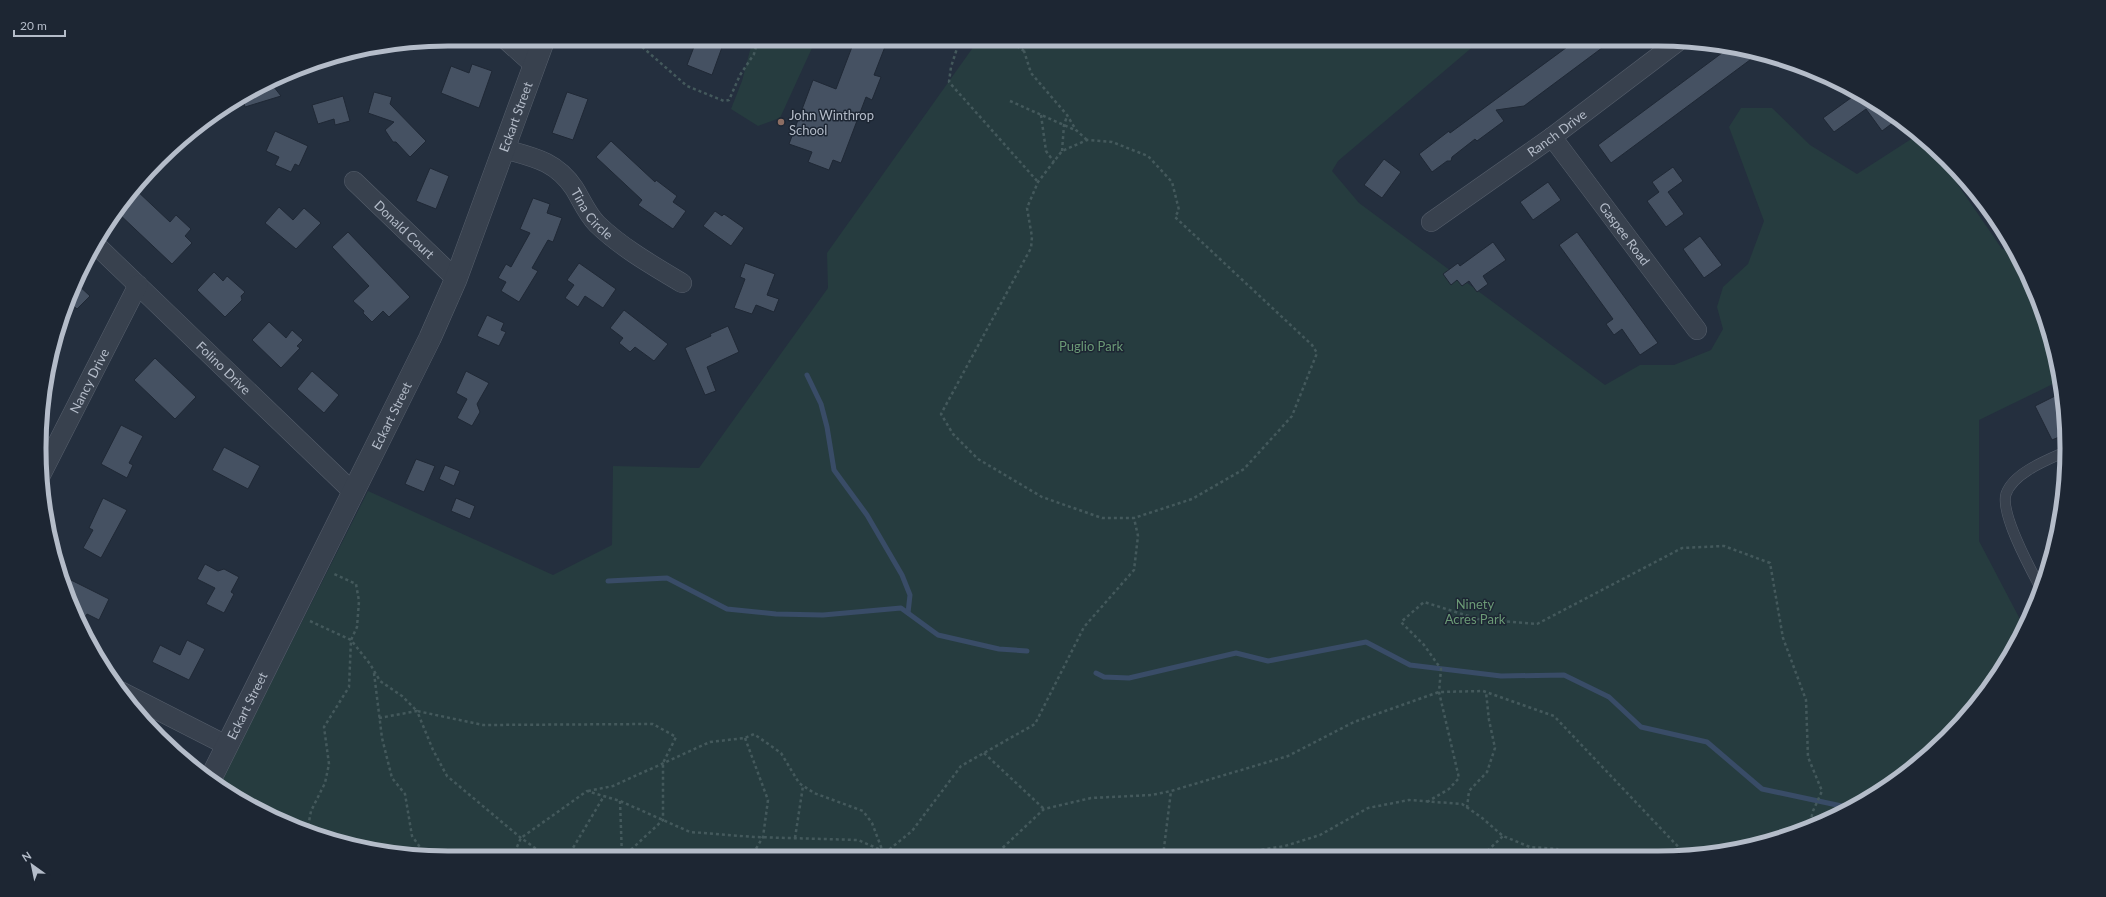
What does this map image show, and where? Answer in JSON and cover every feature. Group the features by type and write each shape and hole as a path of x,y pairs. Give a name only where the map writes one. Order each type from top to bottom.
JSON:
{"street":[{"path":"513,46 534,66"},
{"name":"Eckart Street","path":"213,775 430,338 456,279 541,46"},
{"name":"Ranch Drive","path":"1431,222 1552,137 1671,47"},
{"name":"Gaspee Road","path":"1552,137 1697,330"},
{"name":"Tina Circle","path":"504,148 544,161 554,166 573,186 595,222 610,236 624,248 682,283"},
{"name":"Donald Court","path":"354,180 456,279"},
{"name":"Folino Drive","path":"99,248 354,493"},
{"name":"Nancy Drive","path":"47,464 138,285"},
{"path":"131,697 228,746"}],"lane":[{"path":"2037,582 2028,565 2006,512 2006,494 2018,478 2035,465 2060,454"}],"path":[{"path":"641,46 687,86 724,101 729,100 740,75 754,54 756,46"},
{"path":"958,46 951,67 949,82 1038,182"},
{"path":"1017,46 1024,51"},
{"path":"1026,46 1024,51 1031,73 1067,115 1076,130 1087,140"},
{"path":"1010,101 1076,130"},
{"path":"1041,115 1046,151 1054,162"},
{"path":"1062,151 1064,125 1067,115"},
{"path":"1087,140 1112,142 1148,156 1172,182 1179,210 1175,217 1312,345 1317,353 1292,416 1244,469 1192,499 1134,518 1102,518 1042,497 978,460 953,434 941,414 1031,248 1032,237 1027,208 1038,182 1062,151 1087,140"},
{"path":"885,851 912,831 961,766 1035,724 1084,627 1134,570 1138,536 1134,518"},
{"path":"1427,802 1449,789 1459,778 1439,692 1441,669 1424,645 1401,622 1424,602 1478,619 1537,624 1682,548 1724,546 1770,563 1783,638 1806,700 1808,757 1822,791 1813,811 1811,821"},
{"path":"308,826 311,811 325,783 329,764 324,727 349,687 351,640 357,627 360,602 356,584 317,566"},
{"path":"294,614 351,640 380,681 402,696 417,711 433,750 447,776 539,851"},
{"path":"374,671 382,738 392,778 405,794 412,836 422,850"},
{"path":"999,851 1044,809 1091,798 1152,795 1171,791 1288,756 1354,722 1439,692 1486,692 1554,716 1682,850"},
{"path":"1467,808 1469,791 1487,772 1495,748 1489,720 1486,692"},
{"path":"379,718 417,711 484,725 652,724 676,737 663,762 663,820 630,851"},
{"path":"515,851 521,838 587,791 613,786 663,762 710,742 744,738 754,734 781,753 803,786 814,793 863,811 872,823 884,851"},
{"path":"744,738 768,800 763,837 755,851"},
{"path":"984,753 1044,809"},
{"path":"795,838 803,786"},
{"path":"587,791 620,801 690,832 763,837 858,840 882,851"},
{"path":"1164,851 1171,791"},
{"path":"571,851 604,796"},
{"path":"1253,851 1286,846 1320,835 1368,808 1410,800 1462,804 1481,817 1503,836 1530,847 1557,849 1559,851"},
{"path":"620,801 622,851"},
{"path":"1487,851 1503,836"}],"green space":[{"path":"751,46 807,46 812,48 780,118 758,126 731,109 742,81"},
{"name":"Ninety Acres Park","path":"974,46 1474,46 1338,161 1332,171 1359,203 1605,385 1640,365 1674,365 1711,350 1723,329 1717,307 1723,287 1748,264 1764,221 1729,127 1741,108 1772,108 1810,145 1857,174 1913,138 1948,171 2002,249 2007,250 2029,294 2039,319 2052,370 2055,383 1979,420 1979,541 2021,621 2006,650 1977,694 1942,733 1903,768 1859,797 1812,820 1787,830 1762,837 1710,848 1658,851 422,850 396,848 370,843 319,830 270,809 247,797 222,781 368,491 553,575 612,545 613,466 699,468 828,288 827,253"}],"building":[{"path":"694,46 722,46 712,75 687,65"},
{"path":"852,46 885,46 874,75 881,77 872,100 866,97 841,163 833,160 829,170 808,162 812,152 789,144 813,80 836,89"},
{"path":"1568,46 1605,46 1524,106 1496,110 1504,121 1477,141 1475,139 1452,157 1451,161 1447,161 1432,172 1419,154 1449,131 1450,133"},
{"path":"1724,52 1753,58 1611,163 1598,145"},
{"path":"472,64 492,71 479,108 441,93 451,66 469,73"},
{"path":"273,86 281,96 245,107 244,102"},
{"path":"374,92 392,97 390,104 426,141 410,157 396,142 393,142 385,130 394,122 368,113"},
{"path":"567,92 588,99 573,140 552,133"},
{"path":"343,96 350,121 335,125 334,119 318,124 312,105"},
{"path":"1853,97 1893,122 1882,131 1866,109 1834,132 1823,118"},
{"path":"275,131 308,146 299,166 295,164 291,172 275,165 279,157 266,151"},
{"path":"611,141 655,182 656,180 677,196 673,202 686,211 673,229 638,205 642,200 596,157"},
{"path":"1384,159 1401,172 1382,198 1364,185"},
{"path":"1673,167 1683,181 1668,192 1684,214 1666,227 1647,201 1659,192 1652,182"},
{"path":"430,168 449,176 436,209 416,201"},
{"path":"1548,182 1561,200 1533,220 1520,202"},
{"path":"138,192 170,222 176,215 191,229 185,236 192,243 172,264 121,215"},
{"path":"533,198 550,204 547,213 562,218 553,242 548,240 532,268 538,271 519,302 501,291 506,282 498,278 506,264 511,267 530,233 520,229"},
{"path":"279,207 293,220 304,208 321,223 296,249 265,223"},
{"path":"715,211 722,216 724,214 744,228 731,246 703,226"},
{"path":"348,232 410,297 389,317 383,311 372,322 363,313 364,311 353,301 369,286 332,247"},
{"path":"1577,232 1658,343 1640,355 1622,329 1614,335 1606,324 1613,319 1559,245"},
{"path":"1700,236 1722,265 1704,278 1683,249"},
{"path":"1493,242 1506,260 1483,276 1488,284 1477,292 1469,281 1462,286 1457,280 1451,285 1443,274 1458,263 1460,266"},
{"path":"579,263 616,289 603,308 585,296 578,307 565,298 574,285 567,280"},
{"path":"745,263 775,274 767,295 779,299 774,312 756,305 752,314 734,308 745,279 740,277"},
{"path":"214,272 223,281 227,276 245,292 241,296 242,300 225,317 197,290"},
{"path":"80,287 90,296 77,309 73,305"},
{"path":"624,310 668,344 654,361 635,347 630,352 619,343 623,338 610,328"},
{"path":"487,315 504,323 501,330 506,332 499,346 477,336"},
{"path":"269,322 286,338 292,330 303,340 297,346 300,348 281,368 252,340"},
{"path":"728,326 739,352 707,367 716,391 705,395 685,348"},
{"path":"155,358 196,397 175,419 134,380"},
{"path":"312,371 339,395 324,413 297,389"},
{"path":"466,371 489,383 477,404 480,412 472,426 457,418 467,399 456,393"},
{"path":"2057,395 2060,437 2052,440 2035,406"},
{"path":"121,425 143,436 129,463 133,465 127,478 101,464"},
{"path":"224,447 260,466 248,489 212,470"},
{"path":"416,459 435,466 424,492 405,484"},
{"path":"445,465 460,471 454,486 439,479"},
{"path":"103,498 127,510 101,558 83,548 93,530 89,528"},
{"path":"456,498 475,506 470,519 451,511"},
{"path":"205,564 218,571 224,569 239,577 231,592 234,594 224,613 206,604 215,588 197,579"},
{"path":"69,579 109,599 99,620 87,614 85,617 83,616 68,581"},
{"path":"187,640 205,649 189,680 152,662 160,645 180,655"}],"waterway":[{"path":"807,375 821,404 827,427 834,470 867,515 902,575 910,595 908,613"},
{"path":"608,581 667,578 727,609 776,614 823,615 901,608 938,635 999,649 1027,651"},
{"path":"1096,673 1104,677 1129,678 1236,653 1268,661 1366,642 1410,665 1501,676 1564,675 1609,697 1641,727 1707,742 1762,789 1842,806"}],"place":[{"name":"John Winthrop School","path":"781,122"}],"park label":[{"name":"Puglio Park","path":"1091,346"}]}
